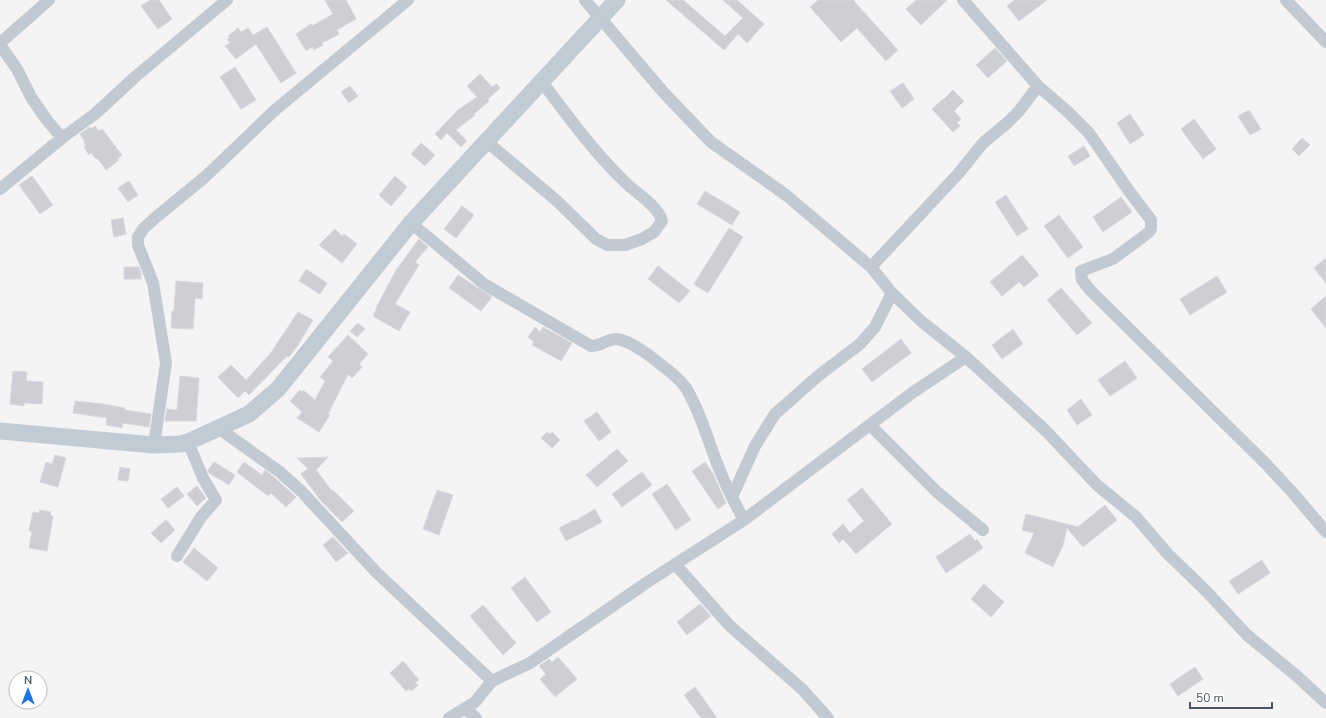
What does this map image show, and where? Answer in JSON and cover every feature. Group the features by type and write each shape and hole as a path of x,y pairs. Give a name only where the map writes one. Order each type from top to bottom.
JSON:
{"street":[{"path":"49,0 0,44 17,69 31,97 46,119 62,138"},
{"path":"0,189 62,138 95,114 135,77 228,0"},
{"path":"154,445 166,363 153,283 138,245 138,237 143,229 205,177 275,110 358,40 392,15 408,0"},
{"path":"585,0 664,93 711,142 786,195 871,267 892,293 921,321 966,357 1046,431 1097,485 1136,517 1167,553 1247,634 1326,703"},
{"path":"0,430 154,445 181,444 249,414 278,389 411,223 617,0"},
{"path":"963,0 1038,86 1067,111 1089,133 1129,191 1152,220 1151,229 1148,233 1113,259 1081,271 1082,280 1095,296 1266,464 1326,532"},
{"path":"1286,0 1326,42"},
{"path":"486,141 557,201 596,239 606,245 625,245 642,239 654,232 662,221 660,213 623,180 585,140 542,82"},
{"path":"871,267 958,174 982,143 1006,124 1038,86"},
{"path":"411,223 484,284 591,346 603,344 610,340 616,339 625,341 643,351 674,374 686,388 695,406 720,473 744,520"},
{"path":"732,497 755,446 776,414 818,376 860,344 875,327 892,293"},
{"path":"449,718 475,702 492,682 530,663 674,564 744,520 912,393 966,357"},
{"path":"870,425 937,492 982,530"},
{"path":"218,428 280,472 302,492 377,573 492,682"},
{"path":"177,556 201,517 216,500 202,478 188,442"},
{"path":"674,564 730,626 802,689 826,717"},
{"path":"466,708 476,718"}],"building":[{"path":"150,0 159,0 172,19 158,29 141,6"},
{"path":"325,0 346,0 356,19 337,30 339,34 322,43 323,45 314,50 312,47 306,51 296,34 311,24 312,26 333,14"},
{"path":"666,0 683,0 725,36 743,18 723,0 737,0 764,24 747,43 738,34 724,50"},
{"path":"818,0 853,0 898,50 886,61 857,28 841,42 810,7"},
{"path":"916,0 947,0 921,25 906,9"},
{"path":"1015,0 1047,0 1019,21 1007,6"},
{"path":"267,27 296,73 281,83 256,44 236,59 225,46 230,43 227,39 230,38 228,36 238,28 241,32 248,28 253,35"},
{"path":"995,48 1007,61 988,78 976,65"},
{"path":"235,67 256,100 241,109 220,77"},
{"path":"480,74 492,87 497,84 500,88 488,99 489,101 474,114 475,115 456,130 467,141 461,147 447,133 441,140 435,134 458,110 477,97 467,86"},
{"path":"903,83 914,99 902,108 890,91"},
{"path":"350,86 358,96 349,103 341,92"},
{"path":"953,90 964,101 954,111 961,119 957,123 960,126 953,132 932,109"},
{"path":"1249,110 1261,129 1250,135 1238,116"},
{"path":"1130,114 1144,135 1130,144 1117,123"},
{"path":"1194,119 1216,149 1203,159 1181,129"},
{"path":"95,126 99,131 102,129 122,155 117,159 119,160 106,170 97,158 96,159 91,153 89,155 84,147 86,146 84,143 85,142 80,134 90,127 91,129"},
{"path":"1302,138 1310,145 1299,156 1292,149"},
{"path":"421,143 435,155 425,166 411,154"},
{"path":"1084,146 1090,156 1074,166 1068,156"},
{"path":"32,176 53,205 40,214 19,185"},
{"path":"395,176 407,187 391,206 379,195"},
{"path":"129,181 138,195 128,202 118,188"},
{"path":"705,191 740,212 732,225 697,204"},
{"path":"1006,195 1028,229 1017,236 995,202"},
{"path":"1121,197 1132,212 1103,232 1093,217"},
{"path":"462,206 474,215 456,238 444,229"},
{"path":"1059,215 1083,247 1068,258 1044,226"},
{"path":"123,218 126,234 114,237 111,220"},
{"path":"729,228 743,237 708,293 694,284"},
{"path":"335,229 342,236 344,234 357,244 342,263 319,245"},
{"path":"419,239 428,247 415,262 419,265 395,304 410,312 399,331 373,316 396,270"},
{"path":"1022,255 1039,275 1024,287 1019,282 1002,296 990,282"},
{"path":"1326,258 1326,283 1314,268"},
{"path":"658,266 690,291 679,303 648,279"},
{"path":"124,267 139,267 141,279 124,279"},
{"path":"306,269 327,283 320,294 299,281"},
{"path":"458,275 492,297 481,311 449,288"},
{"path":"1217,276 1227,292 1190,315 1180,299"},
{"path":"176,281 203,283 202,299 195,298 193,329 171,328"},
{"path":"1061,288 1092,323 1077,335 1047,300"},
{"path":"1326,296 1326,328 1311,309"},
{"path":"298,312 313,320 298,345 289,357 287,356 249,395 245,391 238,398 218,377 231,365 246,380 270,354"},
{"path":"358,323 365,329 357,337 350,331"},
{"path":"535,327 540,332 543,327 572,343 561,361 532,345 534,342 528,337"},
{"path":"1013,329 1023,344 1002,359 992,345"},
{"path":"348,335 368,354 359,364 362,367 352,378 348,374 328,414 330,415 319,432 297,418 302,412 290,401 300,390 302,392 303,390 315,400 325,381 320,377 333,361 328,357"},
{"path":"901,339 911,353 872,382 862,369"},
{"path":"1125,361 1137,378 1110,396 1098,380"},
{"path":"13,371 27,372 26,381 43,382 42,404 24,403 24,406 10,404"},
{"path":"180,376 199,378 196,421 165,421 167,409 177,410"},
{"path":"1081,399 1092,415 1077,425 1067,410"},
{"path":"75,401 103,404 125,408 125,410 151,414 149,427 123,423 122,428 106,425 107,418 73,413"},
{"path":"597,412 611,432 599,441 584,421"},
{"path":"547,432 550,434 552,432 560,440 552,448 541,438"},
{"path":"617,449 628,461 597,487 586,475"},
{"path":"55,455 66,458 58,487 40,482 46,462 52,464"},
{"path":"328,457 316,470 332,491 333,490 354,511 342,522 321,501 301,474 308,469 297,458"},
{"path":"214,462 235,475 229,485 209,473 208,470"},
{"path":"244,462 262,475 265,470 296,497 286,507 271,493 268,496 237,472"},
{"path":"705,462 713,474 726,503 718,509 692,471"},
{"path":"120,467 130,469 128,481 118,480"},
{"path":"642,472 652,485 622,507 612,494"},
{"path":"667,484 691,520 676,530 652,494"},
{"path":"197,486 206,498 197,506 187,494"},
{"path":"177,487 184,496 168,508 161,499"},
{"path":"862,488 892,524 856,554 843,539 839,543 832,534 843,524 850,533 864,521 847,500"},
{"path":"437,490 453,495 439,535 423,529"},
{"path":"1105,505 1117,520 1083,547 1067,528 1063,545 1053,567 1025,553 1034,533 1022,530 1026,514 1078,527"},
{"path":"595,509 602,522 566,541 559,528 574,520 575,521"},
{"path":"40,510 51,512 50,515 53,516 47,551 29,548 32,531 29,531 33,512 39,513"},
{"path":"166,520 175,530 161,543 151,533"},
{"path":"970,534 975,541 977,539 983,548 946,573 936,557"},
{"path":"333,537 348,553 336,562 323,545"},
{"path":"194,548 218,568 207,581 183,562"},
{"path":"1262,560 1270,573 1238,594 1229,581"},
{"path":"525,577 551,612 537,622 511,588"},
{"path":"984,584 1004,602 991,617 971,599"},
{"path":"700,604 711,616 687,635 677,622"},
{"path":"483,605 516,643 503,655 470,616"},
{"path":"558,657 577,679 555,697 540,679 546,674 539,666 549,659 552,662"},
{"path":"403,661 419,680 415,683 418,685 411,691 409,689 406,691 390,673"},
{"path":"1195,667 1203,679 1178,696 1170,684"},
{"path":"695,687 717,718 701,718 684,695"}]}
